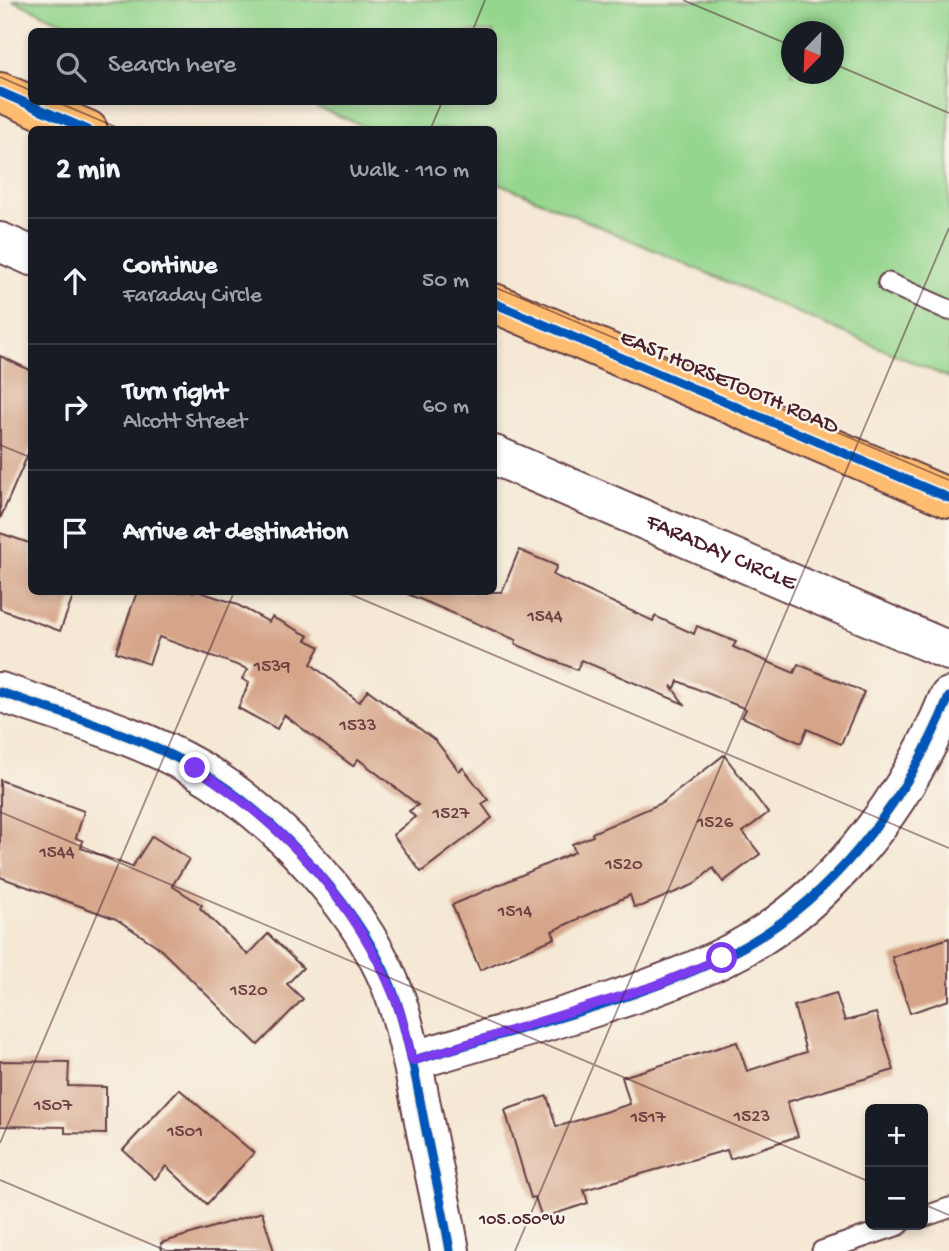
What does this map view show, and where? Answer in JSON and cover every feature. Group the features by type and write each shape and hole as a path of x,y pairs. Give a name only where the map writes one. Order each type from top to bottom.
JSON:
{"main road":[{"path":"0,92 28,104"},
{"path":"30,105 79,126"},
{"name":"EAST HORSETOOTH ROAD","path":"497,304 949,498"}],"street":[{"path":"0,242 28,254"},
{"name":"FARADAY CIRCLE","path":"497,456 949,651"},
{"path":"0,692 121,735 195,768 236,794 290,840 328,884 373,952 396,1000 412,1061 450,1251"},
{"path":"412,1061 657,985 722,958 772,928 835,876 881,824 911,779 949,697"}],"lane":[{"path":"888,283 949,310"},
{"path":"928,1215 949,1208"},
{"path":"822,1251 884,1230"}],"green space":[{"path":"12,0 949,0 949,378 497,182 497,126 364,126 311,105 497,105 497,28 91,28 62,22"}],"building":[{"path":"0,356 28,369 28,454 0,519"},
{"path":"0,533 28,543 28,595 74,595 60,631 0,609"},
{"path":"519,550 557,566 553,575 653,621 655,616 694,634 697,626 736,642 733,647 794,673 798,664 864,692 841,744 807,729 801,743 742,717 746,709 678,681 675,688 671,686 684,704 581,660 577,670 515,644 516,640 410,595 497,595 497,592 502,592"},
{"path":"136,595 209,595 234,603 269,622 272,617 309,636 306,640 320,647 311,664 359,702 368,690 436,741 459,771 463,768 488,800 482,804 492,818 421,872 393,835 415,817 409,811 418,805 358,759 353,766 284,715 277,729 238,708 249,683 242,679 248,669 159,637 149,664 116,652"},
{"path":"724,755 768,813 743,832 760,854 723,882 713,868 693,885 642,906 634,907 630,895 552,931 555,938 480,970 452,905 575,852 572,844 662,803"},
{"path":"0,780 84,811 76,838 83,841 81,848 132,867 152,836 189,859 172,886 202,905 200,908 248,955 268,934 303,968 287,984 303,999 258,1045 157,946 116,919 0,877"},
{"path":"949,938 949,1000 910,1013 892,957"},
{"path":"836,993 845,1021 876,1013 894,1070 787,1102 798,1136 730,1159 727,1150 584,1190 588,1203 542,1218 535,1197 531,1198 505,1110 547,1096 556,1126 563,1125 630,1104 622,1077 737,1042 747,1071 806,1052 794,1006"},
{"path":"0,1061 69,1062 68,1086 106,1087 106,1134 65,1133 65,1127 0,1126"},
{"path":"179,1089 254,1153 207,1204 166,1166 155,1179 123,1150"},
{"path":"262,1212 274,1251 162,1251 161,1243"}],"cycle path":[{"path":"0,92 28,104"},
{"path":"30,105 79,126"},
{"path":"497,304 949,498"},
{"path":"0,692 125,735 197,769 258,812 316,870 342,902 365,935 397,1002 413,1064 450,1251"},
{"path":"412,1061 646,990 720,959 759,938 795,912 828,882 858,849 910,776 949,697"}],"route":[{"path":"195,768 236,794 290,840 328,884 373,952 396,1000 412,1061 657,985 722,958"}]}
